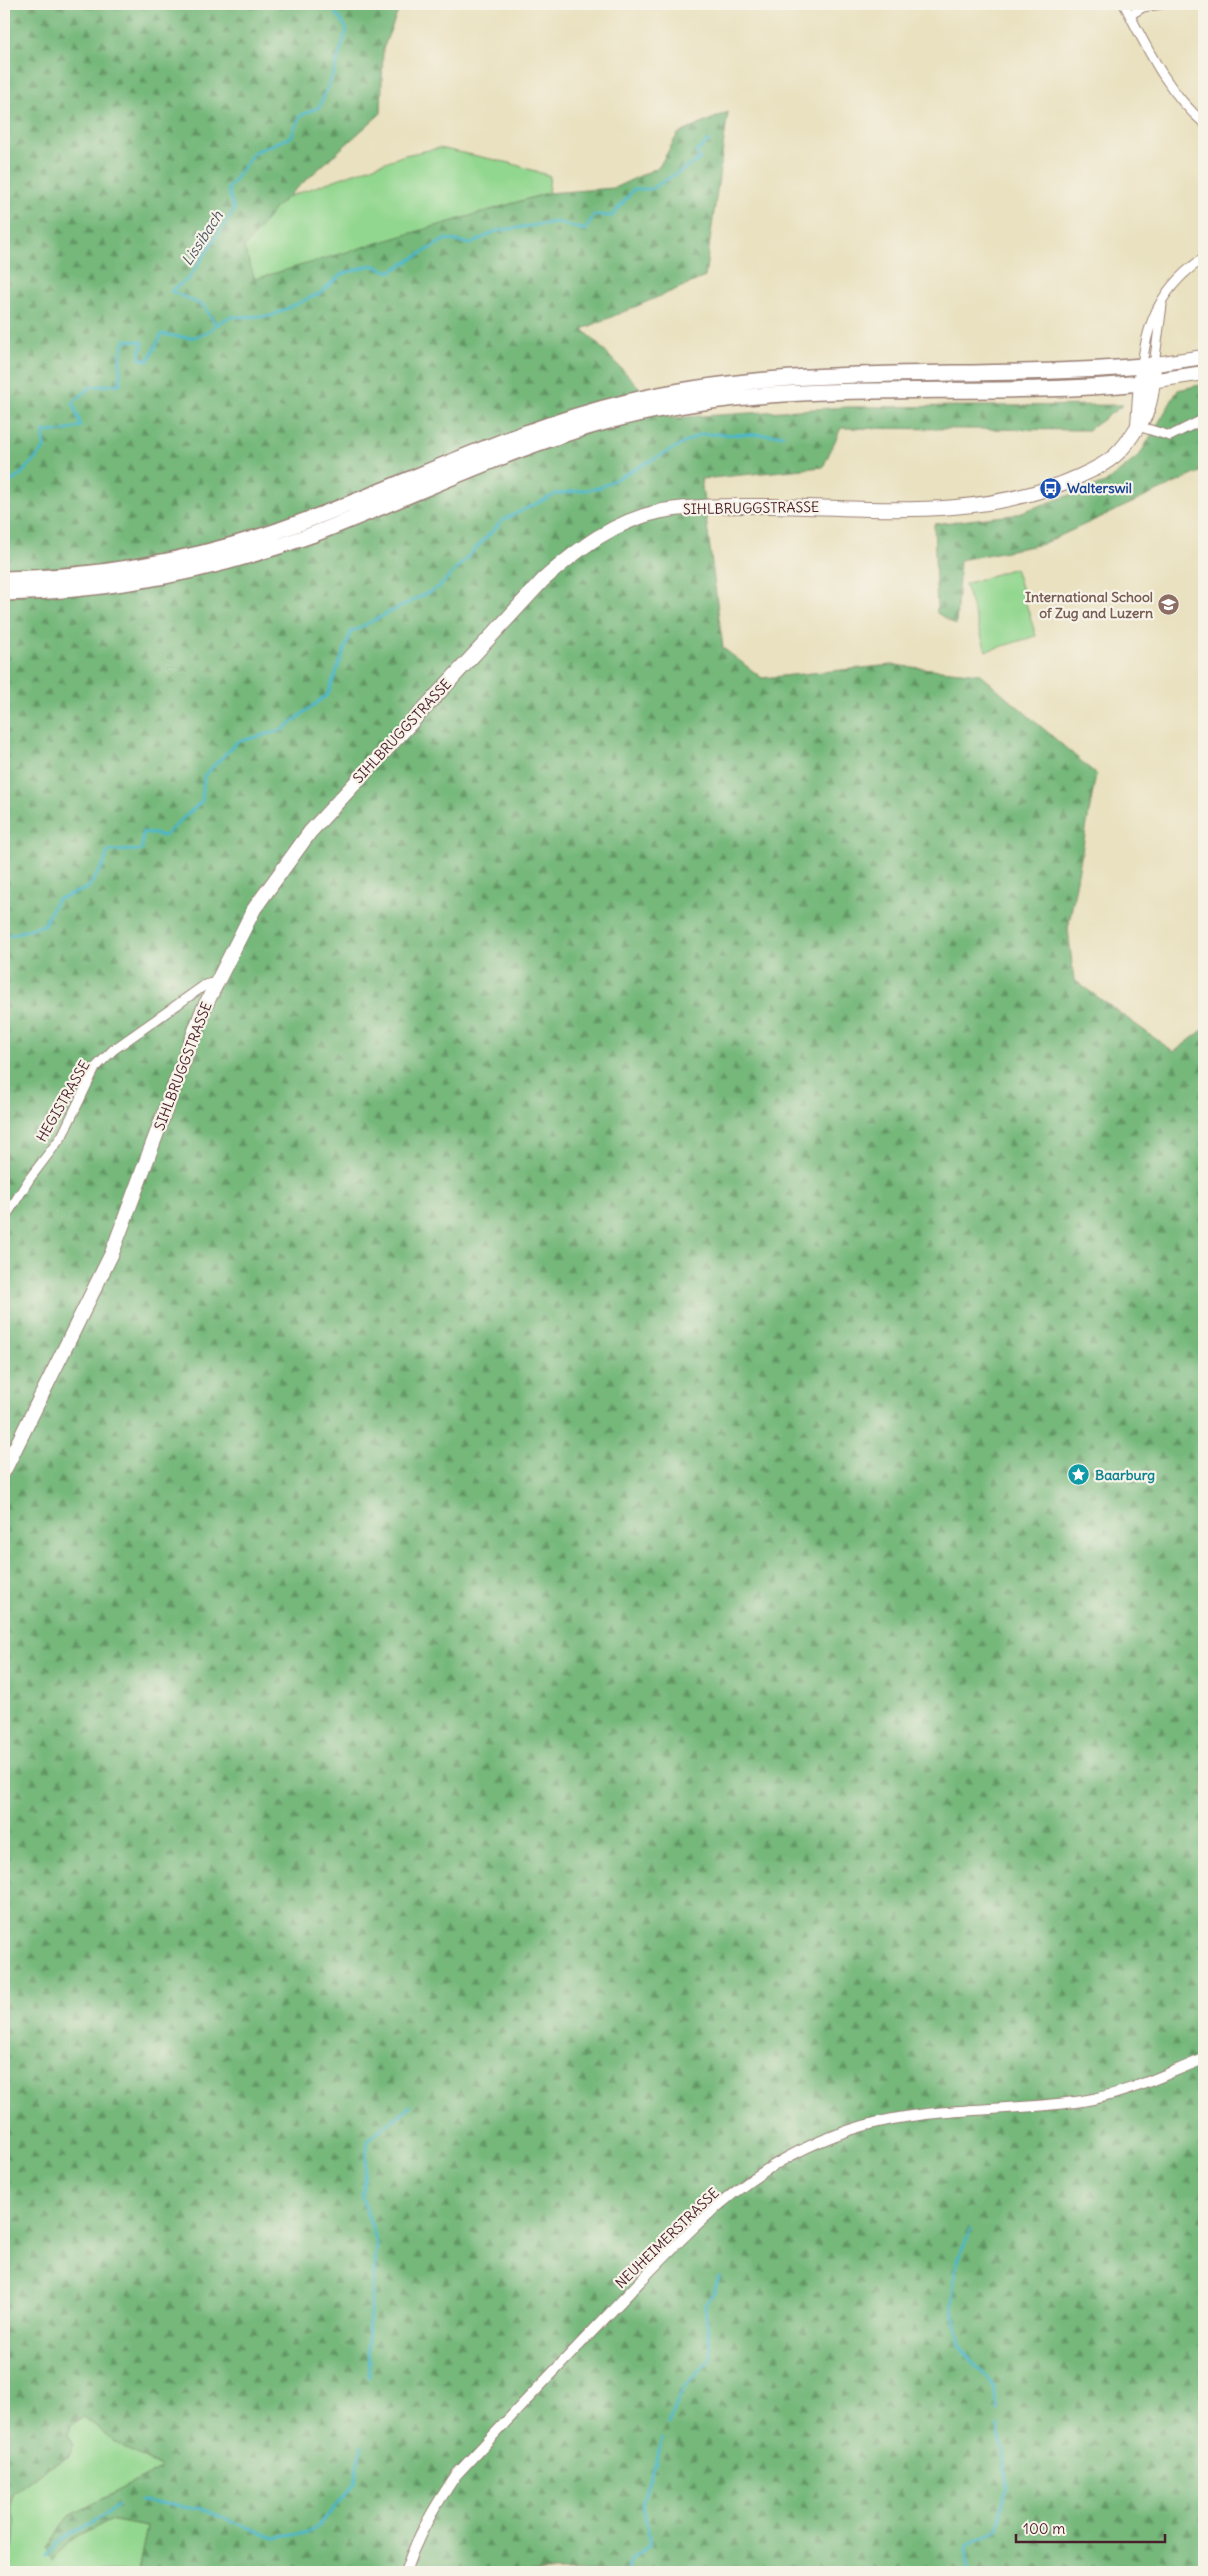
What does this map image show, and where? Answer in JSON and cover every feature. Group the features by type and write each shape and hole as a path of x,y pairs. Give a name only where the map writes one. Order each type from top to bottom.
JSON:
{"highway":[{"path":"4,579 36,578 145,566 249,541 352,503 514,436 590,411 652,396 722,384 804,377 1048,373 1148,365"},
{"path":"4,593 135,581 237,559 321,531 533,444 609,421 683,405 795,392 1043,389 1147,382"}],"main road":[{"path":"1138,426 1147,382 1148,365 1204,357"},
{"path":"1147,382 1204,373"},
{"name":"SIHLBRUGGSTRASSE","path":"4,1471 112,1253 202,1012 254,909 310,832 543,580 593,539 614,527 637,518 686,508 739,506 944,509 1006,502 1062,485 1097,468 1125,447 1138,426"}],"street":[{"path":"1124,4 1164,78 1186,108 1204,123"},
{"path":"1130,15 1143,7 1161,4"},
{"path":"1148,365 1147,329 1152,316 1176,282 1204,258"},
{"path":"1138,426 1170,436 1204,419"},
{"name":"HEGISTRASSE","path":"4,1219 30,1178 62,1136 95,1068 121,1045 205,985 216,982"},
{"name":"NEUHEIMERSTRASSE","path":"405,2572 417,2538 456,2474 697,2224 747,2181 795,2153 828,2138 865,2126 909,2116 1084,2101 1120,2091 1204,2059"}],"green space":[{"path":"4,4 401,4 383,49 381,113 276,207 244,248 255,279 548,193 614,188 659,167 678,134 728,112 705,277 583,329 669,418 847,407 1123,405 1088,430 841,428 823,467 701,479 723,648 762,678 892,665 980,674 1096,774 1068,929 1074,980 1174,1052 1204,1029 1204,2572 138,2572 147,2527 110,2520 71,2540 52,2562 47,2548 68,2517 162,2468 116,2443 84,2417 71,2425 68,2435 73,2446 71,2455 41,2472 12,2494 11,2506 15,2523 13,2548 4,2550"},
{"path":"439,148 510,163 550,176 548,193 255,280 244,248 276,207 287,197 405,155"},
{"path":"1204,384 1204,470 1042,544 960,560 956,625 937,613 934,524 1013,515 1105,483 1139,456 1178,390"},
{"path":"1015,568 1036,636 986,651 965,584"},
{"path":"84,2417 116,2443 162,2468 68,2517 47,2548 52,2561 71,2540 110,2520 147,2527 138,2572 4,2572 4,2550 13,2548 15,2523 11,2506 12,2494 41,2472 71,2455 73,2446 68,2435 71,2425"}],"waterway":[{"name":"Lissibach","path":"4,487 20,475 44,449 44,432 64,431 81,426 73,403 90,387 120,384 120,356 125,340 143,342 139,358 148,361 162,334 184,337 197,336 216,325 204,306 171,291 189,278 234,210 228,189 254,152 291,137 300,116 319,107 334,72 347,29 335,12 335,4"},
{"path":"216,325 229,317 271,316 320,293 342,274 372,265 390,272 446,239 471,244 496,231 556,222 585,230 594,215 612,216 634,189 651,189 700,159 696,152 709,141"},
{"path":"4,937 44,925 56,900 88,888 104,864 108,851 142,850 143,832 164,836 202,801 204,776 237,742 282,730 328,694 351,632 439,587 503,520 556,494 599,488 701,434 783,435"},
{"path":"369,2377 368,2335 377,2243 362,2197 368,2139 411,2106"},
{"path":"970,2230 955,2269 952,2304 961,2348 995,2388 998,2410"},
{"path":"668,2424 684,2387 711,2359 705,2305 714,2292 719,2277"},
{"path":"969,2572 966,2547 998,2529 1007,2484 999,2425"},
{"path":"627,2572 631,2561 651,2544 642,2502 662,2439"},
{"path":"141,2501 199,2508 274,2538 305,2533 318,2527 355,2483 362,2446"},
{"path":"46,2557 58,2542 118,2506"}],"place":[{"name":"Walterswil","path":"1051,488"},
{"name":"International School of Zug and Luzern","path":"1169,605"},
{"name":"Baarburg","path":"1079,1475"}]}
